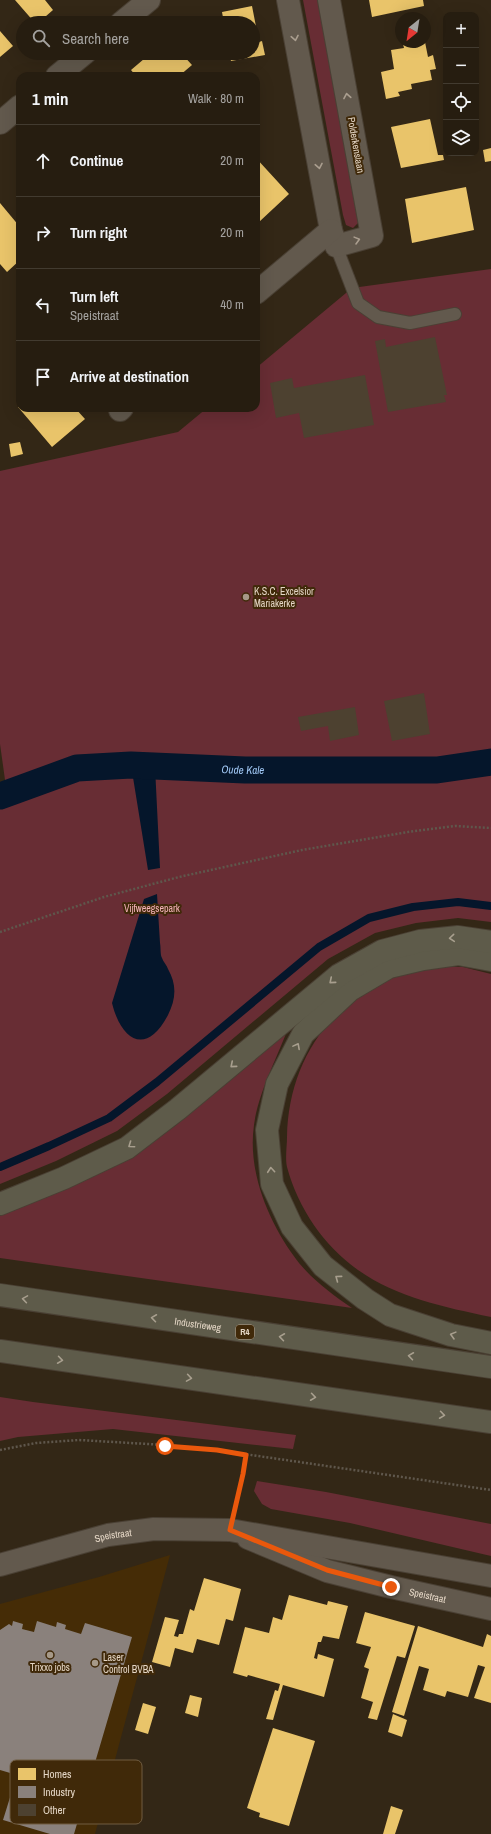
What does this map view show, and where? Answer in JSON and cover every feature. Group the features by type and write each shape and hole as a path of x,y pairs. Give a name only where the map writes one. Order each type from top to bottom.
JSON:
{"highway":[{"path":"0,1204 64,1178 128,1148 178,1109 340,975 382,951 420,942 458,937 491,942"},
{"path":"491,960 458,954 423,959 389,967 350,990 303,1034 277,1084 268,1130 272,1184 292,1227 323,1266 365,1299 390,1315 452,1335 491,1344"},
{"name":"Industrieweg","path":"0,1295 491,1367"},
{"path":"0,1351 491,1422"},
{"path":"0,1356 22,1354"}],"street":[{"path":"130,16 149,0"},
{"path":"288,0 333,238"},
{"name":"Polderkenslaan","path":"260,291 333,238 372,236 330,0"},
{"path":"62,72 76,60"},
{"path":"0,123 16,109"},
{"name":"Speistraat","path":"0,1566 108,1535 154,1529 230,1530 491,1576"},
{"name":"Speistraat","path":"230,1530 327,1570 391,1587 491,1609"}],"lane":[{"path":"333,238 358,303 378,317 410,323 455,314"}],"path":[{"path":"0,932 104,896 179,877 294,852 408,832 455,826 491,828"},
{"path":"0,1450 36,1443 79,1440 217,1450 491,1490"},
{"path":"230,1530 246,1455"}],"shaded area":[{"path":"170,1555 115,1760 10,1760 10,1824 98,1824 95,1834 0,1834 0,1604 99,1577"}],"green space":[{"path":"303,0 321,0 361,220 353,228 346,225 343,215"},
{"name":"Vijfweegsepark","path":"491,269 491,922 458,918 416,923 375,933 328,959 167,1094 117,1131 56,1161 0,1184 0,796 7,794 0,744 0,471 178,432 202,412 260,412 260,365 352,288"},
{"path":"463,967 491,974 491,1317 439,1305 405,1295 373,1280 358,1270 334,1250 314,1225 298,1197 286,1163 289,1113 293,1090 301,1068 311,1048 339,1011 357,996 384,980 425,968"},
{"path":"287,1031 263,1089 256,1113 253,1143 254,1162 258,1180 270,1216 288,1248 299,1263 311,1276 352,1308 0,1258 0,1209 114,1162 175,1126"},
{"path":"0,1397 296,1435 293,1449 113,1429 18,1437 0,1441"},
{"path":"257,1481 326,1492 491,1524 491,1556 350,1523 271,1509 262,1504 254,1491"}],"water":[{"path":"131,765 155,767 160,868 148,870"},
{"path":"157,894 161,955 173,981 174,998 168,1015 160,1028 151,1036 143,1039 135,1039 121,1026 112,1003 144,899"}],"building: Homes":[{"path":"15,0 45,0 53,10 46,16 29,16"},
{"path":"369,0 423,0 424,6 372,17"},
{"path":"252,6 254,16 223,16 222,12"},
{"path":"0,31 13,46 0,57"},
{"path":"262,41 265,55 260,56 260,42"},
{"path":"404,48 426,48 428,57 433,55 436,69 430,70 432,80 411,84 412,89 398,92 400,96 386,99 381,72 394,69 391,50"},
{"path":"143,60 187,60 192,65 184,72 133,72 131,70"},
{"path":"430,119 438,155 443,155 444,160 401,168 391,127"},
{"path":"491,148 491,161 485,162 483,150"},
{"path":"260,162 289,194 260,221"},
{"path":"466,187 474,230 412,243 405,199"},
{"path":"0,203 16,222 16,264 7,272 0,264"},
{"path":"22,412 79,412 85,419 52,447"},
{"path":"20,442 23,454 11,457 9,444"},
{"path":"204,1578 241,1589 233,1621 226,1619 219,1645 197,1639 193,1653 175,1648 170,1667 152,1662 165,1617 179,1620 174,1636 178,1637 179,1634 183,1634 190,1609 194,1611"},
{"path":"289,1595 327,1605 328,1601 348,1606 339,1639 323,1636 321,1642 318,1642 314,1658 317,1659 318,1654 334,1659 324,1697 283,1685 273,1720 266,1719 275,1690 278,1691 280,1684 248,1675 247,1677 233,1673 245,1627 269,1633 273,1617 282,1620"},
{"path":"365,1612 415,1626 405,1658 397,1656 377,1720 368,1718 373,1702 361,1698 369,1669 364,1667 371,1647 356,1643"},
{"path":"418,1626 483,1647 487,1634 491,1636 491,1703 474,1698 485,1667 478,1665 468,1697 447,1691 445,1697 423,1690 429,1669 419,1666 404,1716 392,1712"},
{"path":"190,1695 202,1698 198,1717 185,1713"},
{"path":"143,1703 156,1707 148,1734 135,1730"},
{"path":"393,1714 407,1720 402,1737 388,1732"},
{"path":"273,1728 315,1741 289,1826 259,1817 260,1813 247,1808"},
{"path":"391,1806 403,1810 395,1834 383,1834"}],"building: Industry":[{"path":"13,1621 23,1624 22,1629 34,1632 37,1621 56,1627 57,1622 66,1625 65,1629 81,1634 85,1623 132,1637 96,1760 10,1760 10,1773 0,1770 0,1630 9,1624 12,1626"},
{"path":"10,1798 10,1822 3,1820"},
{"path":"16,1824 77,1824 74,1834 50,1834"}],"building: Other":[{"path":"435,337 447,395 444,395 446,402 388,412 375,341 385,339 386,347"},
{"path":"365,375 374,425 304,438 299,413 276,418 270,383 292,378 294,388"},
{"path":"424,693 430,734 392,741 384,701"},
{"path":"355,707 359,735 330,741 328,726 301,731 298,717"}],"waterway":[{"name":"Oude Kale","path":"0,796 77,768 131,765 245,770 437,770 491,762"},
{"path":"0,1167 109,1118 157,1082 319,947 369,918 413,907 458,902 491,906"}],"place":[{"name":"K.S.C. Excelsior Mariakerke","path":"246,597"},
{"name":"Trixxo jobs","path":"50,1655"},
{"name":"Laser Control BVBA","path":"95,1663"}],"route":[{"path":"165,1446 217,1450 246,1455 230,1530 327,1570 391,1587"}]}
